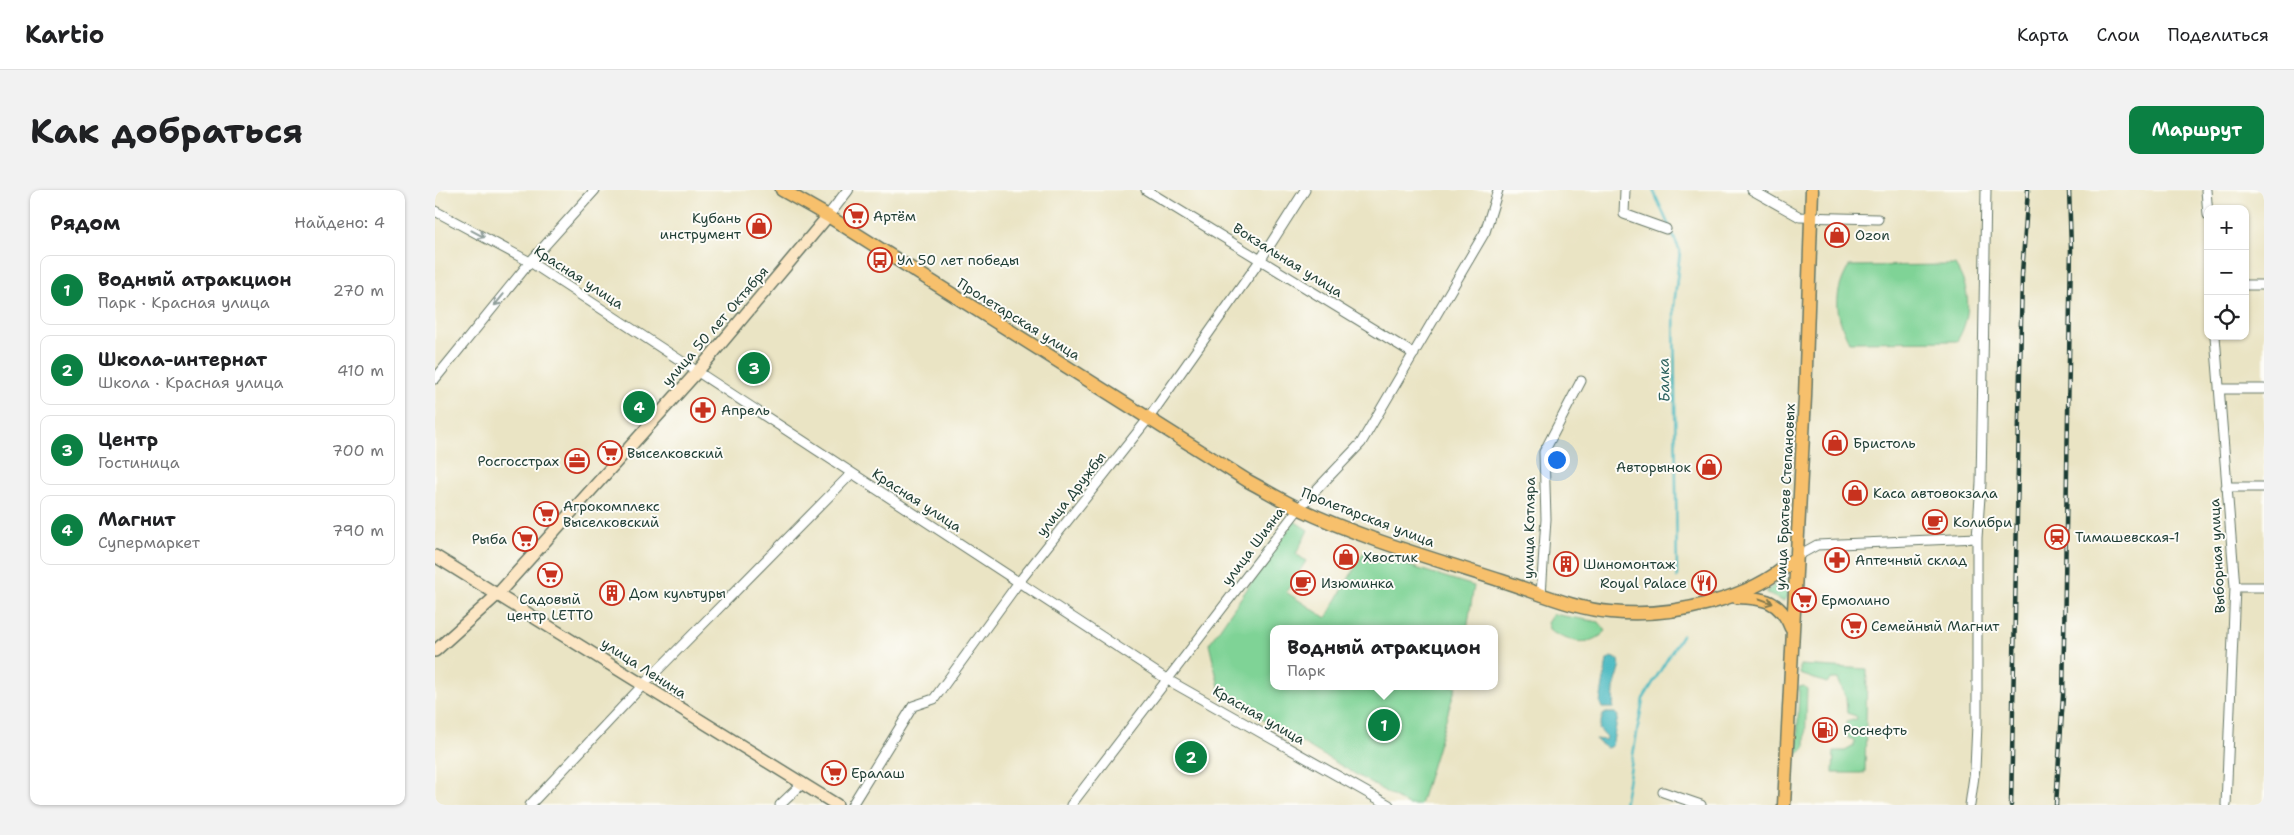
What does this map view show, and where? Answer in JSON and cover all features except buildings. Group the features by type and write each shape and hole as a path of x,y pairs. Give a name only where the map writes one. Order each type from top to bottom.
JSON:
{"main road":[{"name":"Пролетарская улица","path":"782,190 828,216 1248,481 1299,508 1366,536 1541,595 1590,609 1627,614 1662,613 1747,590 1776,575 1797,556"},
{"name":"улица Братьев Степановых","path":"1784,805 1797,556 1812,190"},
{"name":"улица 50 лет Октября","path":"435,651 497,596 698,371 828,216"},
{"name":"улица Ленина","path":"435,556 497,596 593,653 642,686 837,805"},
{"path":"1726,597 1756,598 1772,602 1786,616 1792,630"}],"street":[{"path":"435,379 530,262 595,190"},
{"name":"улица 50 лет Октября","path":"828,216 849,190"},
{"name":"Вокзальная улица","path":"1146,190 1414,354"},
{"name":"улица Дружбы","path":"852,805 913,706 934,700 1019,582 1148,419 1261,259 1305,190"},
{"name":"улица Шияна","path":"1071,805 1299,508 1361,443 1485,232 1498,190"},
{"path":"1625,190 1624,214 1666,229"},
{"path":"1752,190 1800,217 1878,219"},
{"path":"1970,805 1975,769 1977,724 1977,538 1981,483 1986,190"},
{"path":"2206,190 2207,205"},
{"name":"Красная улица","path":"435,210 530,262 1168,680 1389,805"},
{"path":"2249,285 2264,285"},
{"name":"Выборная улица","path":"2215,340 2235,587 2226,805"},
{"name":"улица Котляра","path":"1541,595 1546,519 1544,452 1581,381"},
{"path":"2219,389 2264,389"},
{"path":"530,805 642,686 851,474"},
{"path":"2226,488 2264,487"},
{"name":"Пролетарская улица","path":"1797,556 1817,545 1977,538"},
{"path":"2235,587 2264,587"},
{"path":"779,805 803,783"},
{"path":"1663,792 1701,805"}],"green space":[{"path":"1955,265 1964,284 1968,303 1965,322 1957,341 1849,342 1841,322 1838,295 1849,266"},
{"path":"1294,521 1308,530 1296,554 1306,561 1286,592 1326,618 1364,552 1474,586 1468,625 1270,625 1270,690 1455,690 1420,805 1408,805 1221,695 1209,644"},
{"path":"1784,577 1788,580 1790,586 1787,598 1783,601 1767,594 1767,591"},
{"path":"1553,614 1599,622 1606,631 1593,640 1579,642 1565,638 1550,631 1547,623"},
{"path":"1800,665 1867,669 1865,773 1833,773 1834,751 1845,751 1854,746 1854,740 1848,738 1846,722 1857,719 1856,716 1847,713 1846,697 1838,679 1831,679 1827,683 1800,674"},
{"path":"1804,686 1807,689 1805,748 1797,754 1799,687"}],"water":[{"path":"1611,657 1619,660 1620,668 1614,688 1613,708 1602,708 1600,703 1607,660"},
{"path":"1615,713 1618,716 1612,746 1607,748 1596,739 1605,740 1606,737 1599,729 1603,715"}],"waterway":[{"name":"Балка","path":"1653,190 1680,251 1674,306 1677,577"},
{"name":"Балка","path":"1624,805 1643,699 1682,635"}],"railway":[{"path":"2011,805 2022,274 2028,190"},
{"path":"2056,805 2063,696 2071,248 2069,190"}],"place":[{"name":"Артём","path":"856,216"},
{"name":"Кубань инструмент","path":"759,226"},
{"name":"Ozon","path":"1837,235"},
{"name":"Ул 50 лет победы","path":"880,260"},
{"name":"Центр","path":"754,368"},
{"name":"Магнит","path":"639,407"},
{"name":"Апрель","path":"703,410"},
{"name":"Бристоль","path":"1835,443"},
{"name":"Выселковский","path":"610,453"},
{"name":"Росгосстрах","path":"577,461"},
{"name":"Авторынок","path":"1709,467"},
{"name":"Каса автовокзала","path":"1855,493"},
{"name":"Агрокомплекс Выселковский","path":"546,514"},
{"name":"Колибри","path":"1935,522"},
{"name":"Тимашевская-1","path":"2057,537"},
{"name":"Рыба","path":"525,539"},
{"name":"Хвостик","path":"1346,557"},
{"name":"Аптечный склад","path":"1837,560"},
{"name":"Шиномонтаж","path":"1566,564"},
{"name":"Садовый центр LETTO","path":"550,575"},
{"name":"Изюминка","path":"1303,583"},
{"name":"Royal Palace","path":"1704,583"},
{"name":"Дом культуры","path":"612,593"},
{"name":"Ермолино","path":"1804,600"},
{"name":"Семейный Магнит","path":"1854,626"},
{"name":"Водный атракцион","path":"1384,725"},
{"name":"Роснефть","path":"1825,730"},
{"name":"Школа-интернат","path":"1191,757"},
{"name":"Ералаш","path":"834,773"}]}
